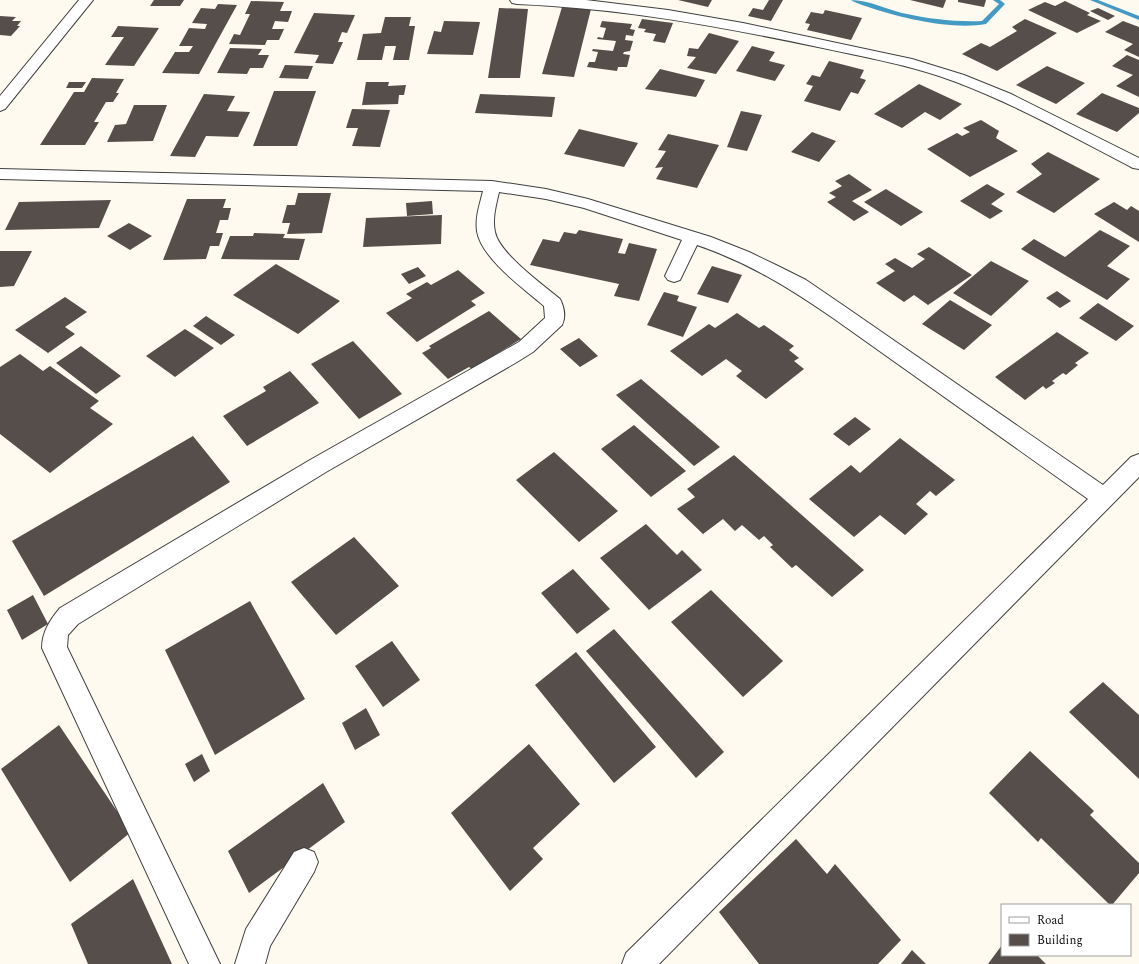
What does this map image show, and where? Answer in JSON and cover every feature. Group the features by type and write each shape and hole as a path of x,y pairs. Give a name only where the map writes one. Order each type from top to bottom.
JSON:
{"street":[{"path":"0,106 86,0"},
{"path":"517,0 594,4 696,18 773,33 919,65 959,78 1005,96 1139,164"},
{"path":"0,174 492,186 546,194 574,201 692,237 743,256 799,285 1104,498"},
{"path":"205,964 55,648 54,637 60,625 69,616 318,466 510,357 526,347 555,320 553,304 501,258 493,250 487,240 484,226 492,186"},
{"path":"674,276 692,237"},
{"path":"637,964 1139,463"},
{"path":"250,964 257,940 304,862"}],"building":[{"path":"154,0 184,0 180,6 150,6"},
{"path":"678,0 712,0 708,7"},
{"path":"769,0 783,0 771,21 748,16 753,8 763,10"},
{"path":"910,0 946,0 943,8"},
{"path":"958,0 986,0 984,7 958,2"},
{"path":"251,1 284,2 280,11 292,11 288,22 275,21 272,29 284,29 279,40 267,40 265,45 229,44 234,34 240,35 250,14 245,14"},
{"path":"1065,1 1090,13 1087,15 1101,21 1077,33 1028,10 1045,2 1055,6"},
{"path":"218,4 237,5 199,74 162,73 175,52 189,52 193,46 179,46 189,28 205,29 207,24 192,23 201,8 215,9"},
{"path":"562,7 591,9 574,77 542,74"},
{"path":"499,8 528,9 520,78 488,78"},
{"path":"1098,8 1115,16 1108,20 1090,11"},
{"path":"825,10 862,18 851,40 807,30 810,24 805,23 811,12 823,14"},
{"path":"314,13 355,15 347,33 342,32 338,42 343,42 333,64 315,63 319,55 294,53"},
{"path":"0,16 16,17 12,21 21,21 17,26 20,26 11,36 0,35"},
{"path":"385,17 411,17 409,26 415,26 409,60 393,60 396,46 385,46 382,60 357,60 363,34 381,33"},
{"path":"642,19 673,23 665,43 653,41 656,34 644,32 646,29 638,28"},
{"path":"1025,19 1057,33 997,71 962,54 981,43 990,47 1017,31 1012,27"},
{"path":"444,21 480,22 473,55 427,54 434,31 441,32"},
{"path":"602,21 632,24 630,29 635,30 633,36 626,35 625,40 633,41 630,51 624,52 623,54 630,55 627,67 618,67 617,71 587,67 589,62 595,62 598,52 592,51 593,49 613,51 616,41 597,39 598,37 603,38 606,28 600,27"},
{"path":"1123,21 1139,27 1139,57 1124,50 1133,44 1105,32"},
{"path":"118,26 159,28 134,66 105,65 124,37 111,37"},
{"path":"709,33 739,41 716,74 687,68 696,57 687,56 689,48 698,49"},
{"path":"752,46 775,52 769,61 785,65 775,81 736,71"},
{"path":"230,48 262,49 258,55 269,55 263,68 250,68 247,74 217,73"},
{"path":"1127,55 1139,60 1139,97 1116,86 1133,75 1112,66"},
{"path":"829,61 864,70 860,78 866,80 858,94 851,92 840,111 804,101 813,86 806,84 812,75 820,77"},
{"path":"285,65 313,66 308,79 279,78"},
{"path":"1047,66 1085,83 1056,104 1016,85"},
{"path":"660,69 705,80 696,97 645,89"},
{"path":"92,78 124,79 116,93 119,93 113,102 106,102 94,122 99,122 85,145 40,145 74,92 84,92"},
{"path":"69,82 86,82 82,88 66,88"},
{"path":"366,82 389,82 388,86 406,85 404,95 399,95 398,104 362,105"},
{"path":"919,84 962,104 940,120 925,112 902,128 874,114"},
{"path":"274,91 316,91 297,146 253,146"},
{"path":"1102,93 1139,108 1139,113 1117,132 1076,114"},
{"path":"204,94 235,96 227,111 250,112 238,137 206,136 195,157 170,156"},
{"path":"480,94 555,97 552,117 475,113"},
{"path":"134,105 167,105 153,141 107,142 115,125 126,124"},
{"path":"352,109 390,110 380,147 352,146 358,128 346,128"},
{"path":"741,111 762,115 747,151 727,147"},
{"path":"981,120 999,131 996,138 1018,151 970,177 927,149 957,133 962,136 970,132 963,128"},
{"path":"579,129 638,143 624,167 564,154"},
{"path":"812,132 836,141 819,162 791,152"},
{"path":"668,134 719,145 697,188 656,179 663,167 655,168 666,151 658,150"},
{"path":"1048,152 1100,179 1054,213 1016,192 1042,174 1031,164"},
{"path":"849,174 872,190 852,201 869,212 854,221 827,202 836,197 829,193 842,186 835,181"},
{"path":"987,184 1005,194 991,204 1003,211 990,219 960,201"},
{"path":"886,189 923,212 901,226 864,202"},
{"path":"298,193 331,193 322,233 287,234 290,223 282,223 287,205 295,205"},
{"path":"187,199 226,199 223,208 231,208 228,220 220,220 216,233 223,233 219,246 210,246 206,259 163,260"},
{"path":"111,200 99,228 5,230 19,202"},
{"path":"432,201 433,214 407,216 406,203"},
{"path":"1114,202 1127,210 1131,206 1139,211 1139,242 1094,214"},
{"path":"442,215 441,244 363,247 366,218"},
{"path":"129,223 152,236 130,250 107,236"},
{"path":"579,230 623,239 618,253 625,254 629,243 657,249 639,301 614,296 619,284 530,265 543,239 559,242 564,232 576,234"},
{"path":"1100,230 1130,246 1107,266 1130,279 1107,300 1021,249 1034,239 1065,257"},
{"path":"254,233 285,234 283,238 305,239 299,260 221,259 230,236 253,236"},
{"path":"929,247 972,275 928,305 914,295 904,302 876,283 895,271 885,264 895,258 912,268 925,259 917,254"},
{"path":"0,251 32,251 14,286 0,287"},
{"path":"991,261 1029,281 991,316 953,293"},
{"path":"276,264 340,301 298,334 233,295"},
{"path":"712,266 742,275 728,303 697,294"},
{"path":"418,267 426,276 409,284 401,274"},
{"path":"458,270 485,293 471,301 476,305 417,342 386,313 412,298 406,294 427,282 431,285"},
{"path":"1057,291 1071,301 1060,308 1046,298"},
{"path":"664,292 679,296 677,301 697,307 683,337 647,325"},
{"path":"65,297 87,312 65,327 75,334 48,353 15,330"},
{"path":"950,300 992,325 964,350 922,324"},
{"path":"1098,303 1134,326 1116,341 1079,318"},
{"path":"489,311 521,339 472,369 469,367 448,379 422,353 431,348 429,346"},
{"path":"737,313 759,328 764,325 794,346 789,350 799,358 794,361 804,369 766,399 736,376 742,371 726,359 702,376 670,351 709,324 715,328"},
{"path":"206,316 235,335 221,345 193,326"},
{"path":"185,329 214,348 175,377 146,356"},
{"path":"1057,332 1089,353 1075,363 1078,365 1066,375 1063,373 1052,381 1055,383 1046,389 1043,386 1025,400 995,377"},
{"path":"579,338 598,356 580,367 560,349"},
{"path":"353,341 402,394 359,419 311,364"},
{"path":"81,346 121,376 96,394 56,363"},
{"path":"20,354 43,371 50,366 99,401 90,408 113,424 50,473 0,434 0,367"},
{"path":"290,371 319,403 247,446 223,416 266,391 263,387"},
{"path":"641,379 720,447 694,466 616,395"},
{"path":"855,417 871,429 849,446 833,434"},
{"path":"634,425 686,471 651,497 601,449"},
{"path":"193,436 230,482 44,596 12,541"},
{"path":"900,438 955,480 936,496 930,491 916,504 928,514 905,535 880,515 854,537 809,499 851,465 860,473"},
{"path":"554,452 618,511 579,542 516,480"},
{"path":"734,455 864,570 832,597 796,565 792,568 770,547 773,545 764,536 759,540 742,525 735,531 723,519 703,534 677,509 695,497 687,489"},
{"path":"646,524 677,555 682,550 702,570 649,610 600,558"},
{"path":"354,537 399,586 336,635 291,582"},
{"path":"573,569 610,609 577,634 541,593"},
{"path":"711,590 783,661 743,697 671,622"},
{"path":"33,595 48,624 22,640 7,610"},
{"path":"250,601 305,699 215,755 165,650"},
{"path":"614,629 724,752 696,778 586,651"},
{"path":"392,641 420,680 383,707 355,666"},
{"path":"576,652 656,747 614,783 535,685"},
{"path":"1103,682 1139,715 1139,779 1069,712"},
{"path":"366,708 380,735 355,750 342,723"},
{"path":"59,725 131,832 70,882 1,769"},
{"path":"529,744 580,804 533,848 543,859 510,891 451,813"},
{"path":"1030,751 1094,811 1090,815 1139,863 1139,873 1113,904 1109,904 1041,838 1038,842 989,793"},
{"path":"202,754 210,771 194,782 185,764"},
{"path":"323,783 345,822 249,893 228,851"},
{"path":"796,839 827,874 835,864 901,940 878,964 759,964 719,912"},
{"path":"133,879 172,964 88,964 71,924"},
{"path":"1001,946 1001,956 1038,956 1046,964 988,964"},
{"path":"912,950 926,964 901,964"}],"waterway":[{"path":"854,0 902,15 935,21 968,23 984,23 1002,4 996,0"},
{"path":"1093,0 1139,18"}]}
